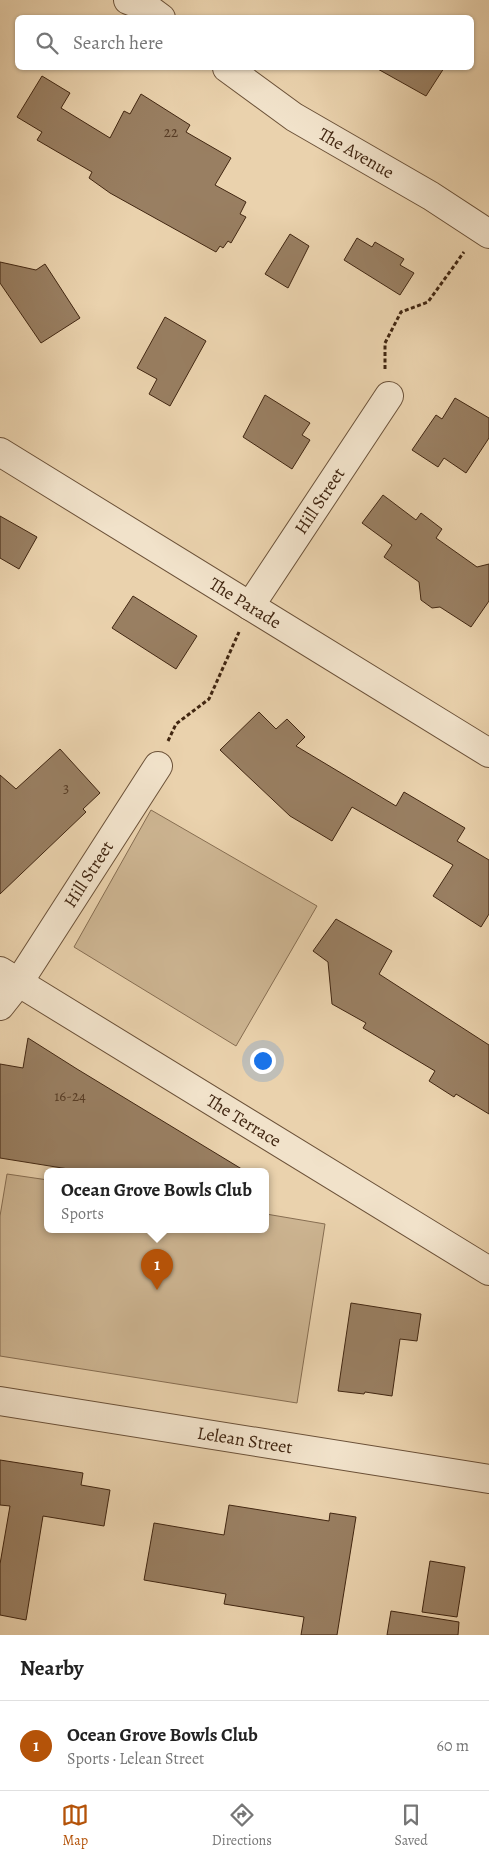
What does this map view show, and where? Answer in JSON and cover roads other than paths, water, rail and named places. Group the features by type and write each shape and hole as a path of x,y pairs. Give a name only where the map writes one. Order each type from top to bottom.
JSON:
{"street":[{"path":"128,0 146,7 156,15"},
{"name":"The Avenue","path":"230,70 294,118 486,226"},
{"name":"Hill Street","path":"250,606 388,396"},
{"name":"The Parade","path":"0,452 489,753"},
{"name":"Hill Street","path":"0,1006 9,977 158,766"},
{"name":"The Terrace","path":"9,977 489,1271"},
{"name":"Lelean Street","path":"0,1402 489,1479"}],"place":[{"name":"Ocean Grove Bowls Club","path":"157,1290"}]}
